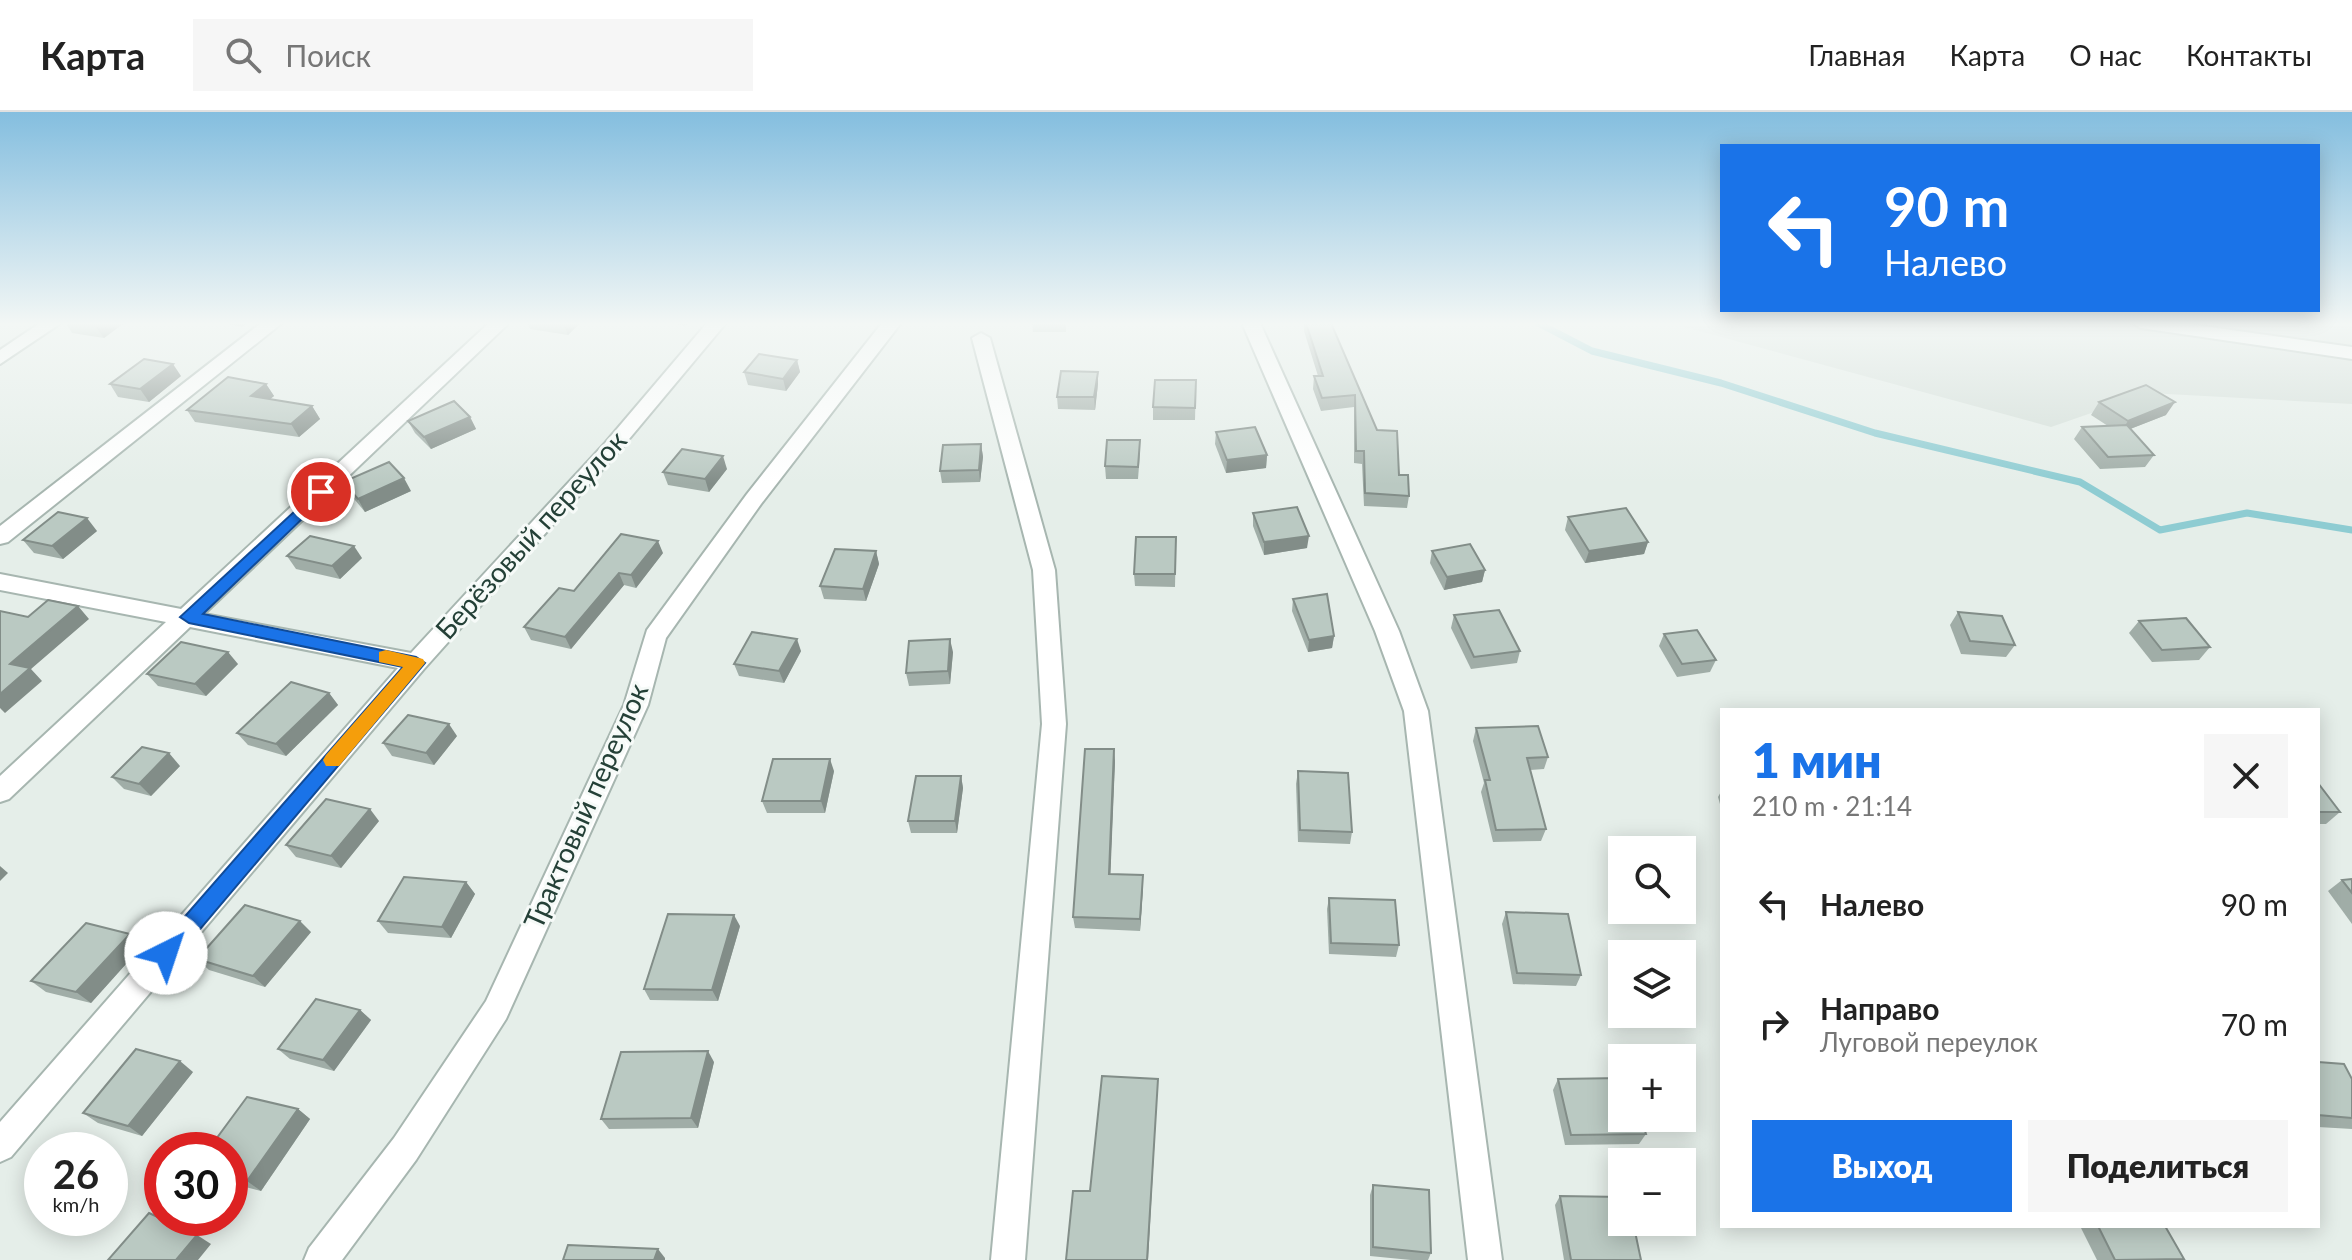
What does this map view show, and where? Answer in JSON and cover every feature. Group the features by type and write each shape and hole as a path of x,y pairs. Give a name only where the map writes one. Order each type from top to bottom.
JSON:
{"street":[{"path":"0,537 205,377"},
{"path":"0,792 443,377"},
{"name":"Берёзовый переулок","path":"0,1146 416,663 612,447 672,377"},
{"name":"Трактовый переулок","path":"321,1260 405,1149 496,1010 636,705 655,636 754,499 850,377"},
{"path":"991,377 1044,570 1054,724 1008,1260"},
{"path":"1275,377 1387,631 1416,711 1485,1260"},
{"path":"0,582 416,663"}],"shaded area":[{"path":"1866,377 2352,377 2352,404 2149,393 2051,427"}],"building":[{"path":"120,377 156,377 140,389 110,384"},
{"path":"228,377 266,384 251,396 312,406 291,424 187,410"},
{"path":"1060,377 1097,377 1094,397 1057,397"},
{"path":"1314,377 1354,377 1377,430 1397,431 1399,475 1408,475 1409,496 1365,493 1364,451 1356,451 1355,395 1322,398"},
{"path":"1155,380 1196,380 1195,408 1153,407"},
{"path":"2146,385 2175,402 2128,421 2099,402"},
{"path":"454,401 470,417 424,437 408,421"},
{"path":"2127,425 2154,455 2108,457 2082,427"},
{"path":"1255,427 1267,455 1227,460 1216,432"},
{"path":"1107,440 1140,440 1138,467 1105,466"},
{"path":"981,444 979,470 940,471 943,445"},
{"path":"682,449 723,456 705,479 663,472"},
{"path":"389,462 404,478 358,499 343,482"},
{"path":"1297,507 1309,536 1264,542 1253,513"},
{"path":"1626,508 1648,542 1589,551 1568,517"},
{"path":"58,512 87,518 52,546 23,540"},
{"path":"621,534 658,541 631,575 619,573 565,637 524,627 559,588 574,591"},
{"path":"310,536 354,546 332,566 287,556"},
{"path":"1136,537 1176,537 1175,574 1134,574"},
{"path":"1470,544 1485,570 1447,577 1432,551"},
{"path":"835,549 876,551 863,589 820,586"},
{"path":"1327,594 1334,636 1309,640 1293,599"},
{"path":"48,600 78,606 10,664 30,668 0,694 0,611 28,617"},
{"path":"1499,610 1520,651 1474,657 1454,615"},
{"path":"1958,612 2002,616 2015,645 1970,641"},
{"path":"2186,618 2210,647 2162,650 2139,621"},
{"path":"1697,630 1716,660 1682,664 1664,634"},
{"path":"752,632 797,639 779,671 734,664"},
{"path":"950,639 948,671 906,673 909,641"},
{"path":"181,642 228,652 195,684 147,674"},
{"path":"291,682 329,693 276,744 237,733"},
{"path":"408,715 449,724 426,753 383,743"},
{"path":"1538,726 1548,757 1527,758 1546,829 1496,830 1485,780 1490,780 1476,728"},
{"path":"142,747 169,753 139,784 112,777"},
{"path":"1085,749 1114,749 1109,874 1143,875 1140,919 1073,917"},
{"path":"773,759 830,759 821,801 762,801"},
{"path":"1298,771 1348,773 1352,832 1300,830"},
{"path":"916,776 961,776 955,821 908,821"},
{"path":"2320,786 2340,812 2320,812"},
{"path":"326,799 370,809 331,856 286,845"},
{"path":"404,877 466,882 442,927 378,921"},
{"path":"2352,879 2352,893 2342,880"},
{"path":"1329,898 1395,900 1399,945 1331,943"},
{"path":"245,905 300,921 253,976 197,959"},
{"path":"1506,912 1568,914 1581,975 1517,973"},
{"path":"668,914 734,915 712,990 644,989"},
{"path":"86,923 130,934 76,992 31,981"},
{"path":"316,999 360,1010 323,1060 278,1049"},
{"path":"136,1049 180,1061 128,1126 83,1113"},
{"path":"708,1051 691,1118 601,1119 621,1052"},
{"path":"2320,1062 2344,1064 2352,1079 2352,1118 2320,1115"},
{"path":"1102,1076 1158,1079 1147,1260 1066,1260 1073,1191 1090,1191"},
{"path":"1608,1078 1608,1132 1646,1134 1571,1135 1558,1079"},
{"path":"247,1097 298,1109 248,1180 248,1132 221,1132"},
{"path":"1373,1185 1429,1190 1431,1253 1373,1247"},
{"path":"1560,1196 1608,1197 1608,1236 1636,1236 1641,1260 1571,1260"},
{"path":"144,1219 144,1236 196,1236 176,1260 108,1260"},
{"path":"2099,1228 2166,1228 2184,1259 2115,1260"},
{"path":"568,1245 658,1249 654,1260 563,1260"}],"waterway":[{"path":"1695,377 1875,433 2080,482 2160,530 2247,513 2352,530"}],"slow traffic":[{"path":"333,760 416,663 386,657"}],"route":[{"path":"166,953 416,663 189,617 321,492"}]}
